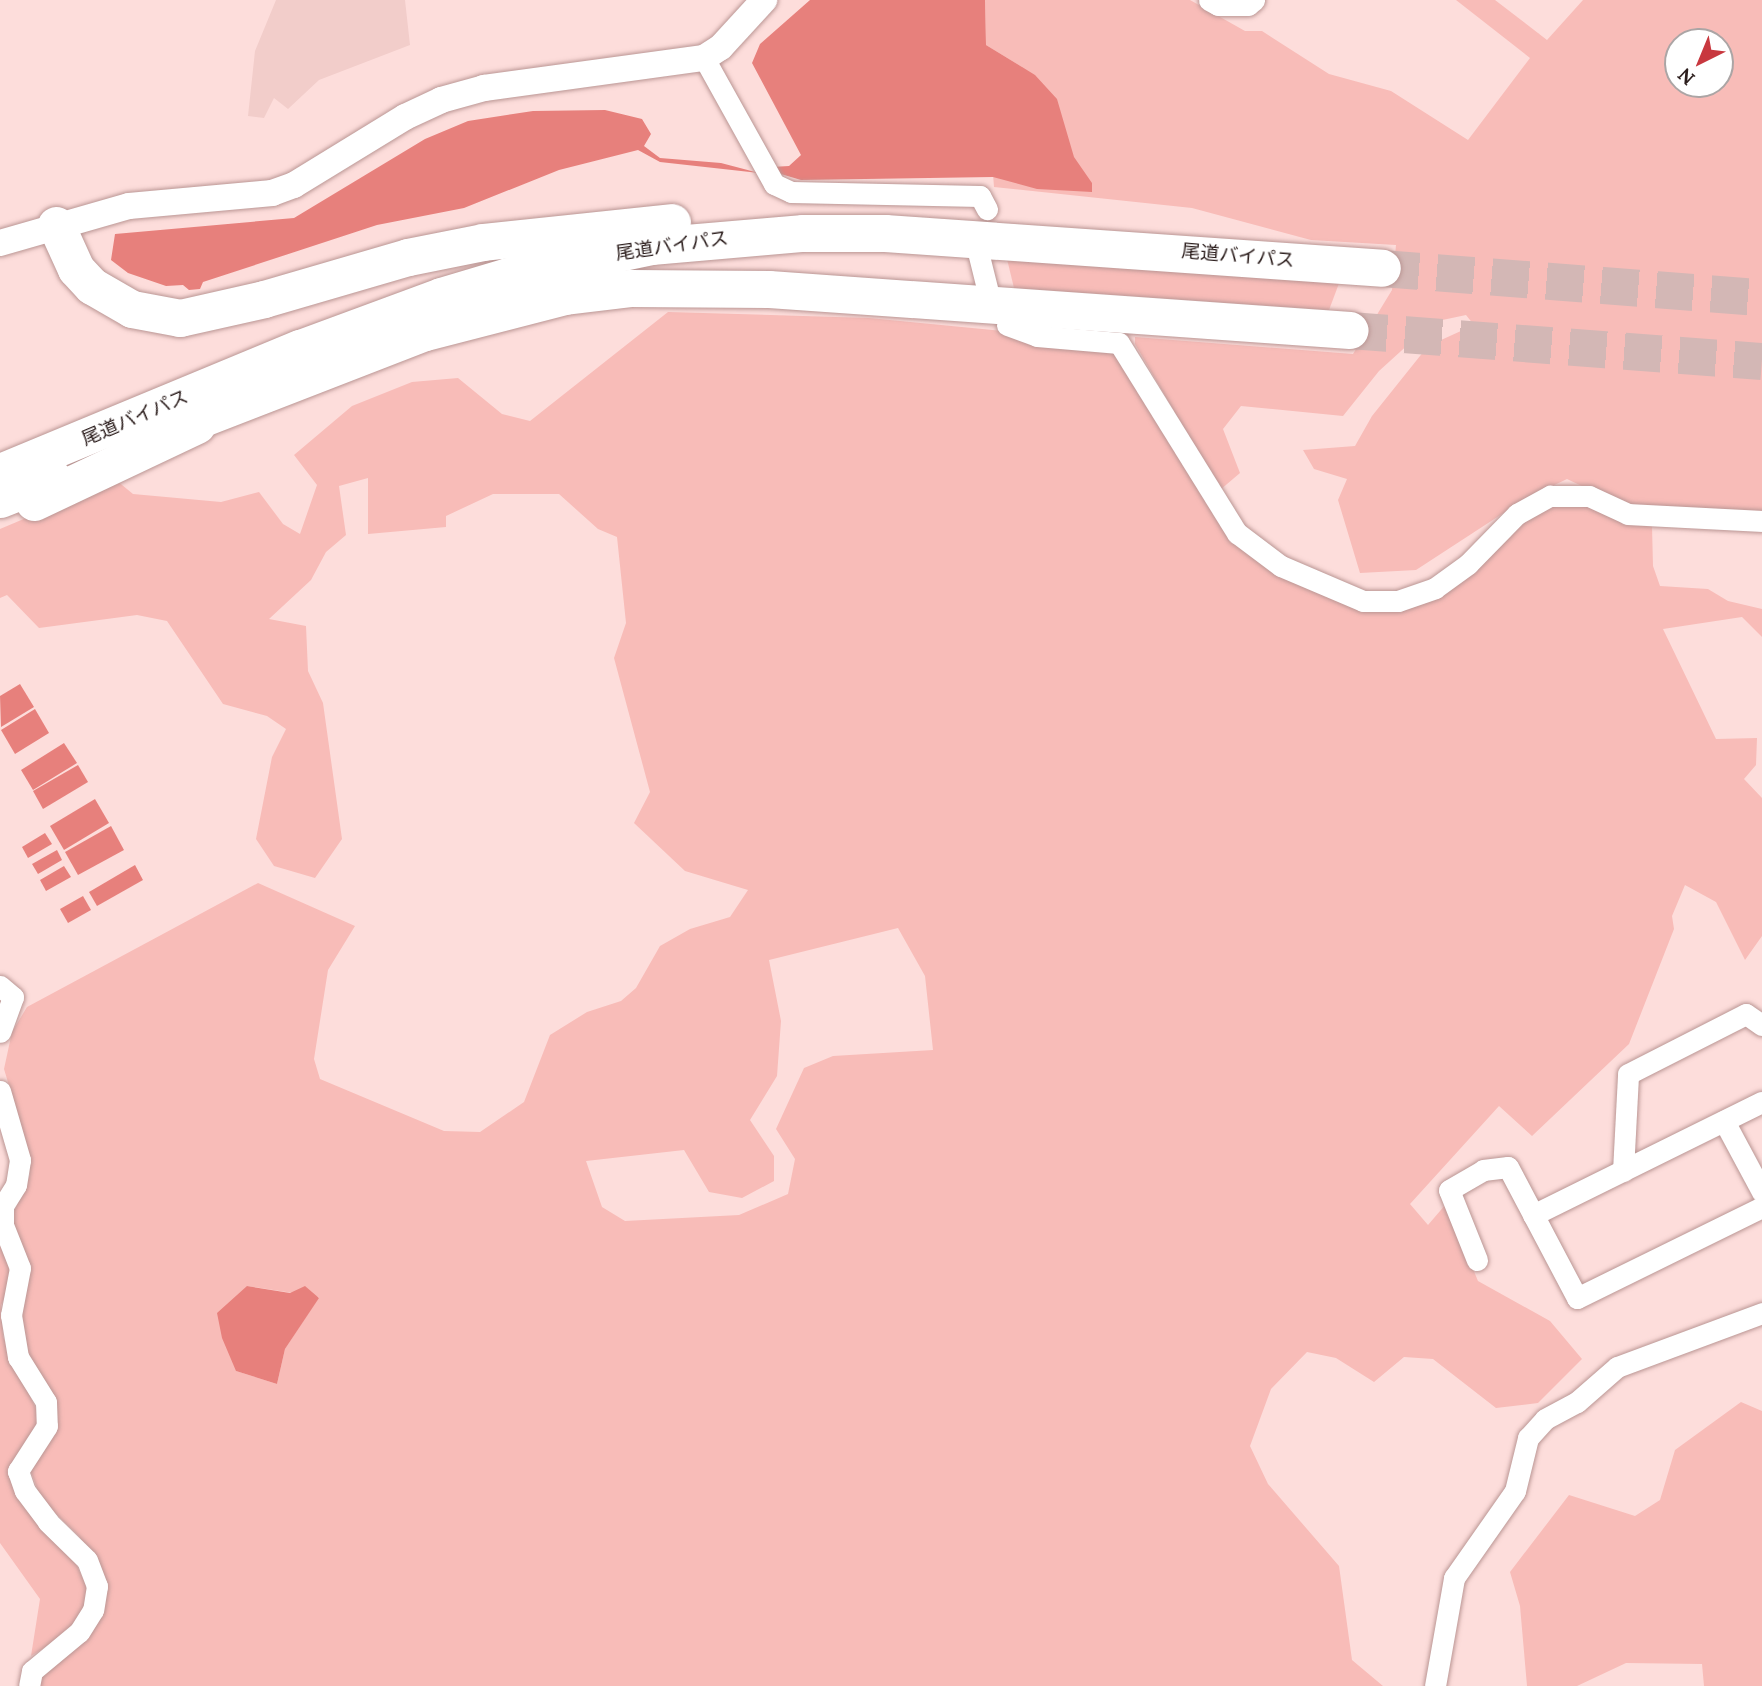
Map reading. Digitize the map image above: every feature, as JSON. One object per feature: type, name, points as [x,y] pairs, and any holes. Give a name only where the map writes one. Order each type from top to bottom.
[{"type":"highway","points":[[56,225],[76,269],[92,286],[132,309],[180,318],[204,315],[433,252],[567,230],[650,223],[883,223],[1077,238],[1159,250]]},
{"type":"highway","name":"尾道バイパス","points":[[0,472],[300,348],[442,296],[508,276],[652,246],[803,233],[885,233],[1159,250],[1382,268]]},
{"type":"highway","points":[[0,447],[152,395],[368,306],[450,279],[576,253],[652,246]]},
{"type":"highway","name":"尾道バイパス","points":[[0,499],[365,352],[500,310],[630,288],[769,289],[1350,330]]},
{"type":"highway","points":[[0,517],[283,384]]},
{"type":"street","points":[[0,243],[129,206],[272,193],[294,185],[405,117],[441,100],[484,88],[704,58],[721,47],[764,0]]},
{"type":"street","points":[[1209,0],[1218,5],[1248,5],[1254,0]]},
{"type":"street","points":[[704,58],[774,184],[791,192],[980,196],[988,209]]},
{"type":"street","points":[[978,252],[987,289]]},
{"type":"street","points":[[1007,326],[1037,336],[1119,344],[1237,533],[1281,566],[1363,601],[1398,601],[1435,588],[1468,564],[1517,514],[1550,496],[1589,496],[1628,514],[1762,521]]},
{"type":"street","points":[[0,986],[13,997],[0,1032]]},
{"type":"street","points":[[1623,1171],[1628,1074],[1746,1014],[1762,1025]]},
{"type":"street","points":[[0,1091],[20,1160],[16,1185],[3,1206],[3,1225],[20,1268],[11,1315],[18,1357],[46,1402],[47,1426],[18,1471],[25,1490],[48,1522],[87,1560],[97,1586],[93,1611],[86,1621],[32,1671],[29,1686]]},
{"type":"street","points":[[1533,1215],[1762,1102]]},
{"type":"street","points":[[1724,1121],[1762,1192]]},
{"type":"street","points":[[1477,1260],[1449,1190],[1483,1170],[1508,1167],[1577,1298],[1762,1207]]},
{"type":"street","points":[[1435,1686],[1444,1657],[1454,1578],[1498,1520],[1515,1491],[1528,1438],[1545,1419],[1577,1402],[1617,1367],[1762,1313]]},
{"type":"shaded area","points":[[276,0],[405,0],[410,45],[319,80],[288,109],[274,98],[264,118],[248,116],[255,51]]},
{"type":"shaded area","points":[[810,0],[985,0],[986,45],[1035,75],[1057,99],[1074,157],[1092,183],[1092,192],[1037,189],[993,177],[801,180],[774,172],[772,167],[789,166],[801,155],[752,63],[760,44]]},
{"type":"shaded area","points":[[985,0],[1190,0],[1245,31],[1262,31],[1329,74],[1391,91],[1468,140],[1530,58],[1456,0],[1495,0],[1547,40],[1583,0],[1762,0],[1762,512],[1620,504],[1567,479],[1525,499],[1416,570],[1360,573],[1338,500],[1347,479],[1314,469],[1303,450],[1355,446],[1372,416],[1428,346],[1474,325],[1466,315],[1433,322],[1379,371],[1343,416],[1241,406],[1223,429],[1240,473],[1220,490],[1135,344],[1135,337],[1353,354],[1392,290],[1396,245],[1311,240],[1192,208],[994,187],[993,174],[1022,67],[986,45]]},
{"type":"shaded area","points":[[605,110],[642,119],[651,134],[644,146],[660,158],[721,163],[759,173],[660,162],[638,150],[559,170],[464,208],[377,225],[203,282],[200,289],[189,290],[183,285],[166,286],[128,273],[111,260],[115,234],[294,218],[425,139],[468,121],[533,111]]},
{"type":"shaded area","points":[[1007,259],[1341,278],[1329,310],[1014,288]]},
{"type":"shaded area","points":[[668,312],[869,318],[1003,331],[1118,350],[1208,500],[1288,576],[1370,612],[1401,608],[1521,518],[1555,501],[1590,502],[1614,519],[1652,526],[1653,566],[1660,586],[1708,589],[1728,601],[1762,609],[1762,637],[1742,617],[1663,629],[1716,739],[1757,738],[1756,765],[1744,779],[1762,798],[1762,936],[1745,960],[1716,902],[1685,885],[1672,916],[1674,929],[1629,1044],[1532,1136],[1499,1106],[1410,1204],[1428,1225],[1446,1204],[1478,1281],[1550,1321],[1582,1359],[1538,1403],[1496,1408],[1433,1359],[1404,1357],[1374,1382],[1336,1358],[1307,1352],[1271,1389],[1250,1446],[1268,1484],[1339,1566],[1352,1660],[1383,1686],[34,1686],[107,1588],[79,1536],[41,1499],[29,1466],[57,1414],[29,1359],[20,1330],[10,1221],[30,1175],[25,1139],[4,1069],[12,1032],[27,1007],[258,883],[355,926],[328,970],[314,1059],[320,1079],[444,1131],[480,1132],[524,1102],[550,1035],[587,1012],[621,1001],[636,988],[660,946],[690,929],[730,917],[748,890],[685,871],[634,823],[650,792],[614,658],[626,623],[617,537],[598,529],[559,494],[493,494],[446,516],[446,527],[368,534],[368,478],[339,486],[346,535],[326,552],[311,580],[269,619],[306,626],[308,671],[323,703],[342,839],[315,878],[274,866],[256,839],[272,757],[286,729],[267,716],[223,704],[167,621],[137,615],[39,628],[7,595],[0,598],[0,529],[116,480],[133,494],[221,502],[259,492],[283,524],[300,534],[317,485],[294,455],[352,406],[412,382],[458,378],[502,414],[530,421]],"holes":[[[898,928],[925,976],[933,1050],[833,1056],[804,1068],[776,1129],[795,1159],[788,1194],[739,1215],[625,1221],[602,1207],[586,1161],[684,1150],[709,1192],[742,1198],[774,1181],[774,1156],[750,1120],[777,1076],[781,1021],[769,960]],[[247,1286],[319,1297],[285,1349],[277,1384],[236,1371]]]},
{"type":"shaded area","points":[[20,684],[34,707],[1,727],[0,696]]},
{"type":"shaded area","points":[[35,709],[49,733],[15,754],[1,730]]},
{"type":"shaded area","points":[[64,743],[77,763],[33,790],[21,770]]},
{"type":"shaded area","points":[[78,765],[88,782],[43,809],[33,791]]},
{"type":"shaded area","points":[[95,799],[109,823],[64,850],[50,826]]},
{"type":"shaded area","points":[[111,826],[124,850],[78,875],[65,852]]},
{"type":"shaded area","points":[[45,833],[52,844],[28,858],[22,847]]},
{"type":"shaded area","points":[[57,850],[62,860],[38,874],[32,864]]},
{"type":"shaded area","points":[[135,865],[143,880],[97,906],[89,892]]},
{"type":"shaded area","points":[[64,866],[71,877],[46,891],[40,880]]},
{"type":"shaded area","points":[[83,896],[91,910],[68,923],[60,909]]},
{"type":"shaded area","points":[[0,1244],[15,1278],[1,1305],[3,1337],[41,1420],[8,1472],[76,1564],[90,1594],[82,1624],[31,1656],[40,1599],[0,1543]]},
{"type":"shaded area","points":[[247,1286],[290,1293],[305,1286],[319,1298],[285,1349],[277,1384],[236,1371],[222,1338],[217,1313]]},
{"type":"shaded area","points":[[1741,1402],[1762,1411],[1762,1686],[1704,1686],[1702,1664],[1626,1663],[1577,1686],[1527,1686],[1520,1606],[1510,1572],[1569,1495],[1635,1516],[1660,1500],[1675,1450]]},
{"type":"tunnel","points":[[1382,268],[1762,297]]},
{"type":"tunnel","points":[[1350,330],[1762,361]]}]
